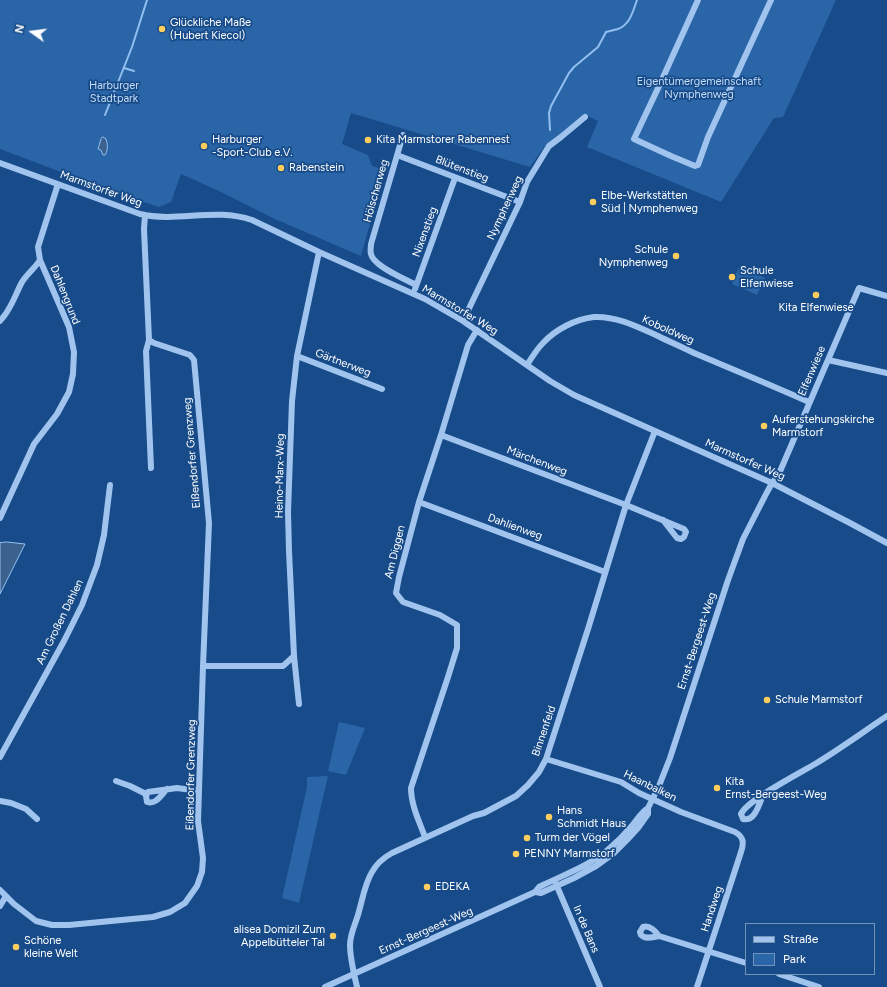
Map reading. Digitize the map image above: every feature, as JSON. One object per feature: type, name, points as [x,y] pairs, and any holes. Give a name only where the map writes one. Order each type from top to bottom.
[{"type":"street","points":[[698,0],[634,139],[695,166],[698,165],[708,137],[771,0]]},
{"type":"street","name":"Nymphenweg","points":[[463,321],[520,202],[527,182],[549,146],[585,117]]},
{"type":"street","name":"Hölscherweg","points":[[371,254],[371,244],[403,135]]},
{"type":"street","name":"Blütenstieg","points":[[397,155],[520,202]]},
{"type":"street","name":"Marmstorfer Weg","points":[[0,162],[145,216],[174,217],[215,214],[246,218],[260,224],[425,299],[477,330],[550,381],[574,395],[772,483],[887,543]]},
{"type":"street","name":"Nixenstieg","points":[[414,294],[455,178]]},
{"type":"street","name":"Dahlengrund","points":[[0,518],[34,444],[57,414],[69,392],[73,374],[74,352],[69,327],[40,260],[38,247],[58,184]]},
{"type":"street","points":[[145,216],[144,228],[149,340],[146,351],[151,468]]},
{"type":"street","name":"Heino-Marx-Weg","points":[[299,704],[294,656],[288,512],[292,401],[297,356],[319,252]]},
{"type":"street","name":"Marmstorfer Weg","points":[[371,254],[374,261],[381,266],[416,285]]},
{"type":"street","points":[[0,321],[6,315],[23,281],[40,260]]},
{"type":"street","name":"Elfenwiese","points":[[772,483],[778,476],[859,288],[887,296]]},
{"type":"street","name":"Koboldweg","points":[[527,364],[543,343],[565,326],[579,320],[593,317],[604,317],[622,321],[640,328],[708,359],[810,402]]},
{"type":"street","name":"Am Diggen","points":[[425,837],[411,796],[411,788],[457,648],[457,625],[440,615],[403,602],[396,593],[418,502],[441,435],[468,345],[477,330]]},
{"type":"street","name":"Eißendorfer Grenzweg","points":[[0,890],[14,904],[36,920],[52,925],[153,918],[170,912],[185,903],[198,886],[202,872],[203,858],[198,821],[209,523],[194,360],[190,355],[149,340]]},
{"type":"street","name":"Gärtnerweg","points":[[297,356],[382,389]]},
{"type":"street","points":[[828,360],[887,373]]},
{"type":"street","name":"Binnenfeld","points":[[357,987],[350,946],[350,937],[371,873],[377,865],[383,858],[392,853],[473,816],[484,813],[516,796],[539,772],[546,759],[626,505],[655,431]]},
{"type":"street","name":"Märchenweg","points":[[441,435],[663,520]]},
{"type":"street","name":"Ernst-Bergeest-Weg","points":[[535,892],[541,893],[596,866],[614,853],[627,840],[648,814],[648,808],[670,758],[728,580],[743,539],[772,483]]},
{"type":"street","name":"Am Großen Dahlen","points":[[0,757],[64,641],[82,605],[97,565],[104,535],[110,485]]},
{"type":"street","name":"Dahlienweg","points":[[418,502],[605,572]]},
{"type":"street","points":[[203,666],[284,666],[294,656]]},
{"type":"street","points":[[763,796],[772,789],[815,764],[887,716]]},
{"type":"street","name":"Haanbalken","points":[[546,759],[621,782],[690,816],[736,832],[742,837]]},
{"type":"street","points":[[116,781],[146,794]]},
{"type":"street","points":[[146,794],[148,792],[177,788],[199,791]]},
{"type":"street","points":[[146,794],[147,802],[153,803],[167,789]]},
{"type":"street","points":[[0,801],[11,803],[26,809],[37,819]]},
{"type":"street","name":"Ernst-Bergeest-Weg","points":[[325,987],[535,892],[539,887],[588,863],[608,850],[630,828],[643,811],[648,808]]},
{"type":"street","name":"Handweg","points":[[697,987],[742,848],[742,837]]},
{"type":"street","name":"In de Bans","points":[[554,880],[600,987]]},
{"type":"street","points":[[0,906],[6,896]]},
{"type":"street","points":[[660,936],[745,963]]},
{"type":"street","points":[[782,975],[819,987]]},
{"type":"green space","name":"Harburger Stadtpark","points":[[0,0],[836,0],[783,117],[774,118],[721,202],[587,147],[598,121],[588,116],[545,146],[530,167],[351,113],[342,144],[368,155],[372,166],[385,170],[361,256],[275,219],[181,174],[171,202],[159,207],[125,196],[0,149]]},
{"type":"green space","points":[[739,267],[765,278],[757,295],[732,284]]},
{"type":"green space","points":[[339,722],[365,728],[346,775],[328,771]]},
{"type":"green space","points":[[328,776],[299,903],[282,898],[307,787],[307,777]]},
{"type":"shaded area","points":[[103,137],[106,139],[107,145],[105,155],[103,155],[101,150],[98,149]]},
{"type":"shaded area","points":[[7,542],[25,544],[0,594],[0,543]]},
{"type":"waterway","points":[[105,115],[132,47],[147,0]]},
{"type":"waterway","points":[[550,130],[549,113],[551,106],[569,73],[598,47],[606,32],[618,29],[628,21],[637,0]]},
{"type":"waterway","points":[[124,68],[134,71]]},
{"type":"place","name":"Glückliche Maße (Hubert Kiecol)","points":[[162,29]]},
{"type":"place","name":"Kita Marmstorer Rabennest","points":[[368,140]]},
{"type":"place","name":"Harburger -Sport-Club e.V.","points":[[204,146]]},
{"type":"place","name":"Rabenstein","points":[[281,168]]},
{"type":"place","name":"Elbe-Werkstätten Süd | Nymphenweg","points":[[593,202]]},
{"type":"place","name":"Schule Nymphenweg","points":[[676,256]]},
{"type":"place","name":"Schule Elfenwiese","points":[[732,277]]},
{"type":"place","name":"Kita Elfenwiese","points":[[816,295]]},
{"type":"place","name":"Auferstehungskirche Marmstorf","points":[[764,426]]},
{"type":"place","name":"Schule Marmstorf","points":[[767,700]]},
{"type":"place","name":"Kita Ernst-Bergeest-Weg","points":[[717,788]]},
{"type":"place","name":"Hans Schmidt Haus","points":[[549,817]]},
{"type":"place","name":"Turm der Vögel","points":[[527,838]]},
{"type":"place","name":"PENNY Marmstorf","points":[[516,854]]},
{"type":"place","name":"EDEKA","points":[[427,887]]},
{"type":"place","name":"alisea Domizil Zum Appelbütteler Tal","points":[[333,936]]},
{"type":"place","name":"Schöne kleine Welt","points":[[16,947]]},
{"type":"park label","name":"Eigentümergemeinschaft Nymphenweg","points":[[699,88]]}]
